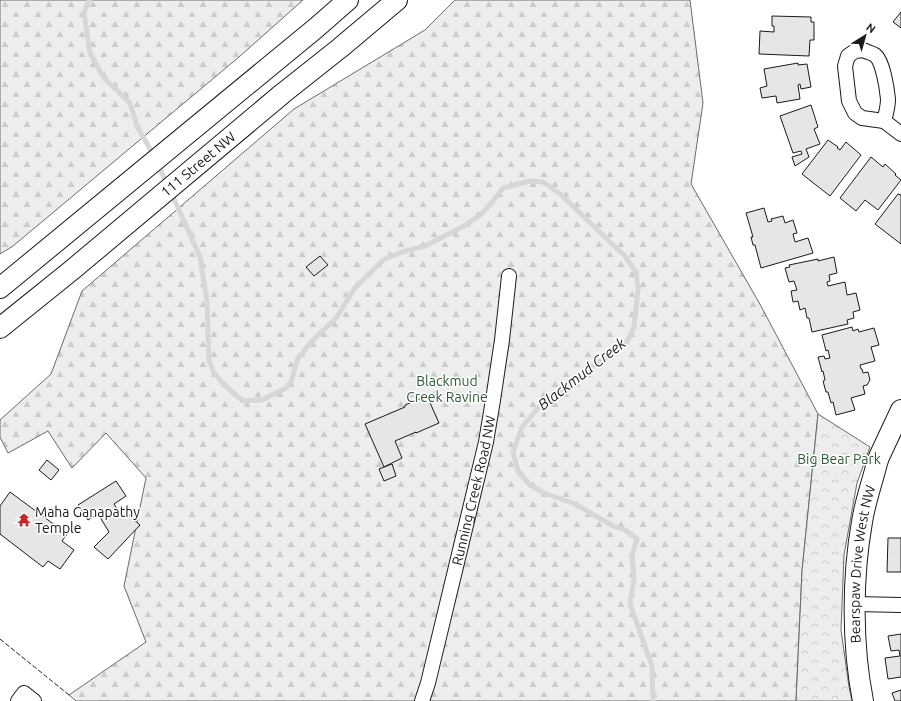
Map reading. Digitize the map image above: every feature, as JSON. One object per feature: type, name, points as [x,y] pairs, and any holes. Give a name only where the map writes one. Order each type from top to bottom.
[{"type":"main road","name":"111 Street NW","points":[[0,288],[348,0]]},
{"type":"main road","name":"111 Street NW","points":[[0,328],[397,0]]},
{"type":"main road","name":"Bearspaw Drive West NW","points":[[863,701],[859,684],[856,654],[855,604],[858,546],[865,508],[879,457],[901,410]]},
{"type":"street","points":[[884,121],[887,112],[888,100],[880,60],[875,54],[864,50],[855,51],[848,56],[844,66],[849,100],[855,113],[862,118],[884,121],[901,134]]},
{"type":"street","name":"Running Creek Road NW","points":[[422,701],[428,683],[486,442],[502,340],[509,276]]},
{"type":"street","points":[[855,604],[901,605]]},
{"type":"street","points":[[18,701],[24,693],[34,701]]},
{"type":"green space","points":[[0,0],[303,0],[239,57],[13,246],[0,254]]},
{"type":"green space","name":"Blackmud Creek Ravine","points":[[455,0],[690,0],[703,103],[691,184],[761,306],[818,414],[802,571],[796,701],[76,701],[69,695],[146,642],[124,586],[146,478],[106,433],[72,468],[48,431],[8,453],[0,437],[0,420],[51,374],[82,291],[294,109],[425,30]]},
{"type":"green space","name":"Big Bear Park","points":[[818,414],[870,447],[857,483],[844,555],[841,630],[852,701],[796,701],[802,571]]},
{"type":"building","points":[[901,12],[901,28],[893,22]]},
{"type":"building","points":[[772,16],[811,17],[811,22],[814,22],[814,40],[810,40],[809,56],[759,54],[760,31],[774,32],[774,26],[772,26]]},
{"type":"building","points":[[798,63],[798,65],[807,64],[811,87],[801,89],[800,84],[798,85],[800,99],[777,103],[776,96],[762,98],[760,88],[767,86],[764,69]]},
{"type":"building","points":[[811,105],[818,127],[814,129],[820,144],[806,149],[809,157],[795,166],[792,157],[802,154],[801,151],[793,153],[780,116]]},
{"type":"building","points":[[828,140],[840,150],[846,142],[861,155],[830,196],[802,174]]},
{"type":"building","points":[[871,157],[883,167],[885,164],[901,180],[878,210],[865,200],[856,211],[840,198]]},
{"type":"building","points":[[898,194],[901,195],[901,244],[875,224]]},
{"type":"building","points":[[764,208],[768,222],[772,221],[771,219],[783,216],[785,223],[793,220],[797,233],[793,234],[795,242],[808,238],[813,253],[761,268],[755,245],[753,245],[751,237],[753,237],[746,213]]},
{"type":"building","points":[[320,256],[328,265],[314,276],[306,267]]},
{"type":"building","points":[[834,257],[837,273],[829,275],[830,281],[827,282],[828,286],[845,282],[847,295],[856,293],[860,310],[853,312],[854,318],[847,320],[848,324],[812,332],[805,308],[800,310],[798,301],[793,302],[791,291],[797,290],[794,281],[789,282],[785,268],[790,267],[789,265]]},
{"type":"building","points":[[852,327],[853,331],[858,329],[859,332],[874,328],[879,345],[871,347],[875,361],[860,365],[863,373],[868,372],[870,380],[867,385],[863,386],[865,394],[851,398],[855,410],[836,415],[833,402],[831,403],[828,392],[826,392],[823,381],[825,380],[823,371],[822,372],[818,357],[824,356],[825,359],[830,358],[828,350],[826,351],[822,335]]},
{"type":"building","points":[[427,396],[439,423],[395,441],[402,458],[384,467],[365,424]]},
{"type":"building","points":[[47,460],[59,470],[51,480],[39,470]]},
{"type":"building","points":[[392,464],[396,476],[384,481],[379,469]]},
{"type":"building","points":[[116,481],[126,496],[114,504],[122,517],[126,513],[140,525],[108,559],[94,547],[109,532],[98,514],[88,520],[78,505]]},
{"type":"building","name":"Maha Ganapathy Temple","points":[[10,492],[67,534],[62,541],[74,550],[60,569],[48,561],[43,567],[0,534],[0,506]]},
{"type":"building","points":[[888,538],[901,538],[901,572],[887,572]]},
{"type":"building","points":[[901,634],[901,677],[888,679],[885,658],[900,656],[899,650],[891,651],[888,636]]},
{"type":"building","points":[[901,690],[901,701],[895,701],[892,693]]},
{"type":"waterway","name":"Blackmud Creek","points":[[89,0],[84,13],[90,53],[104,78],[130,103],[137,126],[154,156]]},
{"type":"waterway","name":"Blackmud Creek Ravine","points":[[158,163],[167,185]]},
{"type":"waterway","name":"Blackmud Creek","points":[[171,192],[200,257],[207,301],[209,360],[213,371],[223,384],[243,401],[262,400],[286,388],[291,382],[298,358],[312,341],[337,317],[354,289],[383,260],[402,252],[425,246],[464,226],[479,216],[503,188],[530,181],[543,182],[559,193],[625,256],[636,272],[638,289],[634,327],[627,342],[588,369],[570,387],[544,401],[522,427],[513,452],[518,471],[530,485],[544,493],[575,504],[613,526],[625,530],[637,539],[632,555],[634,578],[630,604],[652,666],[653,701]]},
{"type":"fence","points":[[0,639],[69,695]]},
{"type":"place","name":"Maha Ganapathy Temple","points":[[24,520]]}]
